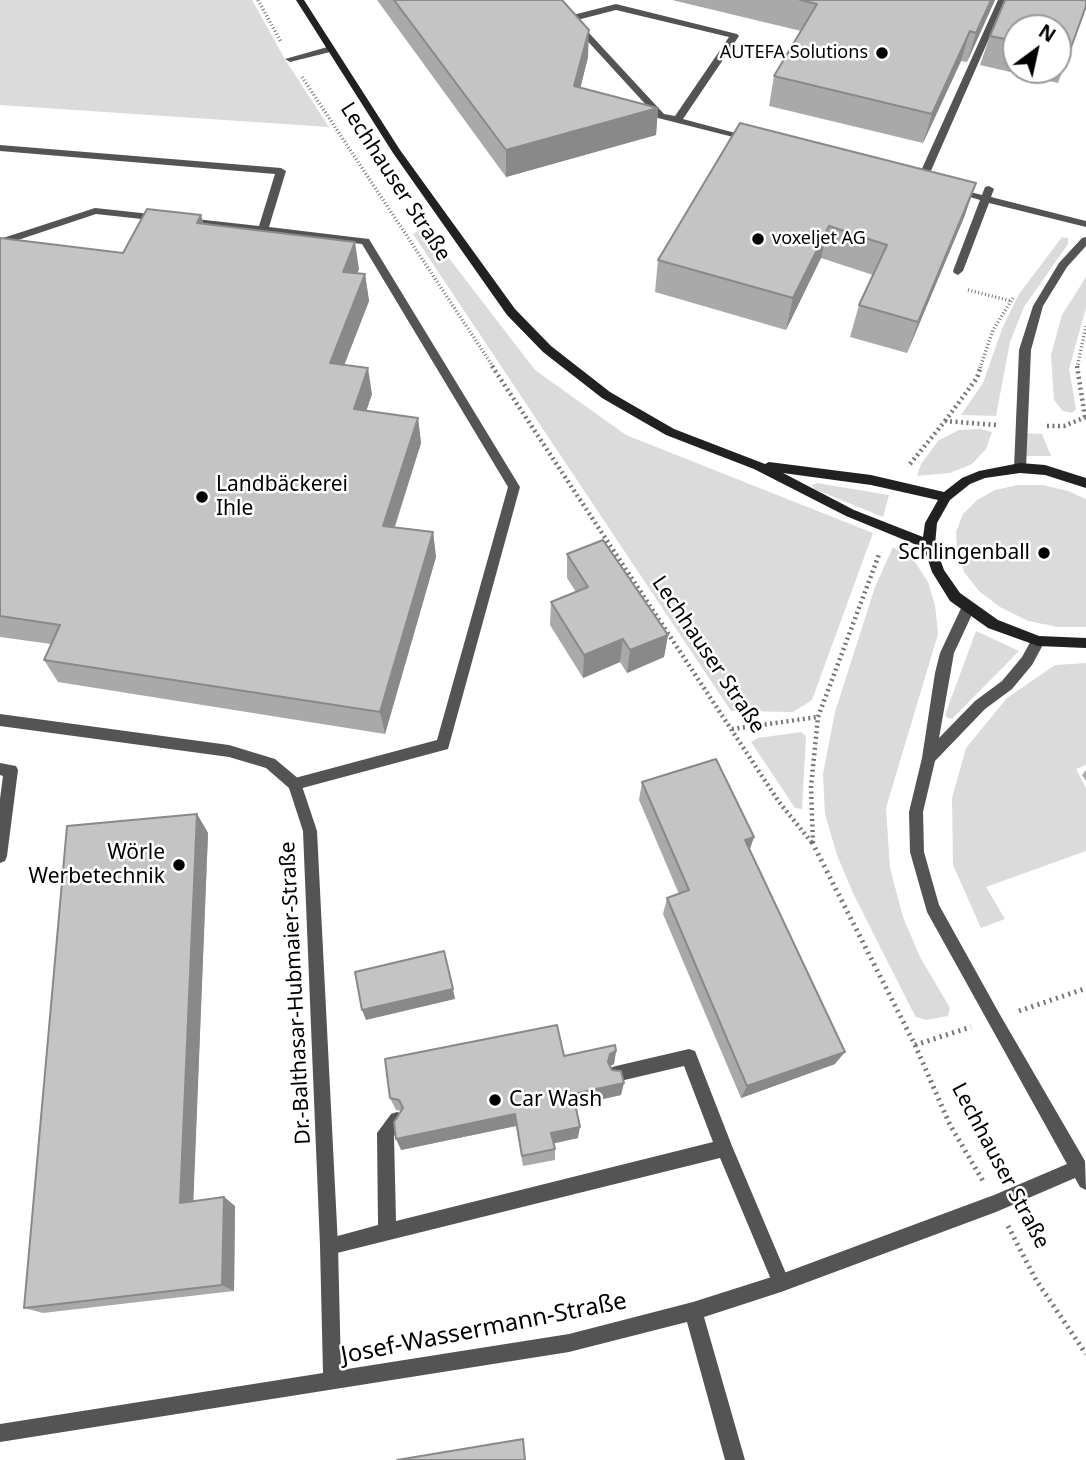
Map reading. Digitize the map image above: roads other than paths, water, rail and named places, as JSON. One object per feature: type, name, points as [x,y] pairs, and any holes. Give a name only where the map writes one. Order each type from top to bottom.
[{"type":"main road","name":"Lechhauser Straße","points":[[300,0],[396,151],[511,312],[547,349],[606,395],[670,432],[758,466],[850,513],[929,545]]},
{"type":"main road","name":"Lechhauser Straße","points":[[758,466],[871,480],[946,497]]},
{"type":"main road","points":[[1086,483],[1045,470],[1020,468],[983,474],[966,481],[946,497],[931,523],[929,545],[938,572],[955,597],[993,624],[1038,641],[1086,643]]},
{"type":"street","points":[[554,0],[661,116],[754,140]]},
{"type":"street","points":[[593,13],[603,0]]},
{"type":"street","points":[[930,185],[1002,0]]},
{"type":"street","points":[[570,19],[616,7],[734,36],[677,120]]},
{"type":"street","points":[[290,59],[331,49]]},
{"type":"street","points":[[0,148],[281,171],[263,229]]},
{"type":"street","points":[[908,179],[1056,211],[1086,224]]},
{"type":"street","points":[[958,271],[987,194]]},
{"type":"street","points":[[0,243],[95,211],[365,241],[514,488],[443,745],[295,784],[270,763],[229,751],[0,720]]},
{"type":"street","points":[[1020,468],[1024,426],[1025,350],[1038,306],[1063,265],[1086,240]]},
{"type":"street","points":[[968,608],[947,653],[942,673],[929,758],[916,812],[917,852],[932,907],[1082,1174]]},
{"type":"street","points":[[929,758],[980,705],[1007,685],[1027,661],[1038,641]]},
{"type":"street","points":[[0,769],[11,770],[0,856]]},
{"type":"street","name":"Dr.-Balthasar-Hubmaier-Straße","points":[[295,784],[310,831],[329,1246],[332,1382]]},
{"type":"street","points":[[616,1074],[689,1057],[781,1283]]},
{"type":"street","points":[[387,1232],[385,1133],[397,1119]]},
{"type":"street","points":[[329,1246],[724,1148]]},
{"type":"street","name":"Josef-Wassermann-Straße","points":[[0,1433],[569,1343],[693,1311],[781,1283],[1082,1174]]},
{"type":"street","points":[[693,1311],[735,1460]]},
{"type":"place","name":"AUTEFA Solutions","points":[[882,53]]},
{"type":"place","name":"voxeljet AG","points":[[758,239]]},
{"type":"place","name":"Landbäckerei Ihle","points":[[202,497]]},
{"type":"place","name":"Schlingenball","points":[[1044,553]]},
{"type":"place","name":"Wörle Werbetechnik","points":[[179,865]]},
{"type":"place","name":"Car Wash","points":[[495,1100]]}]
